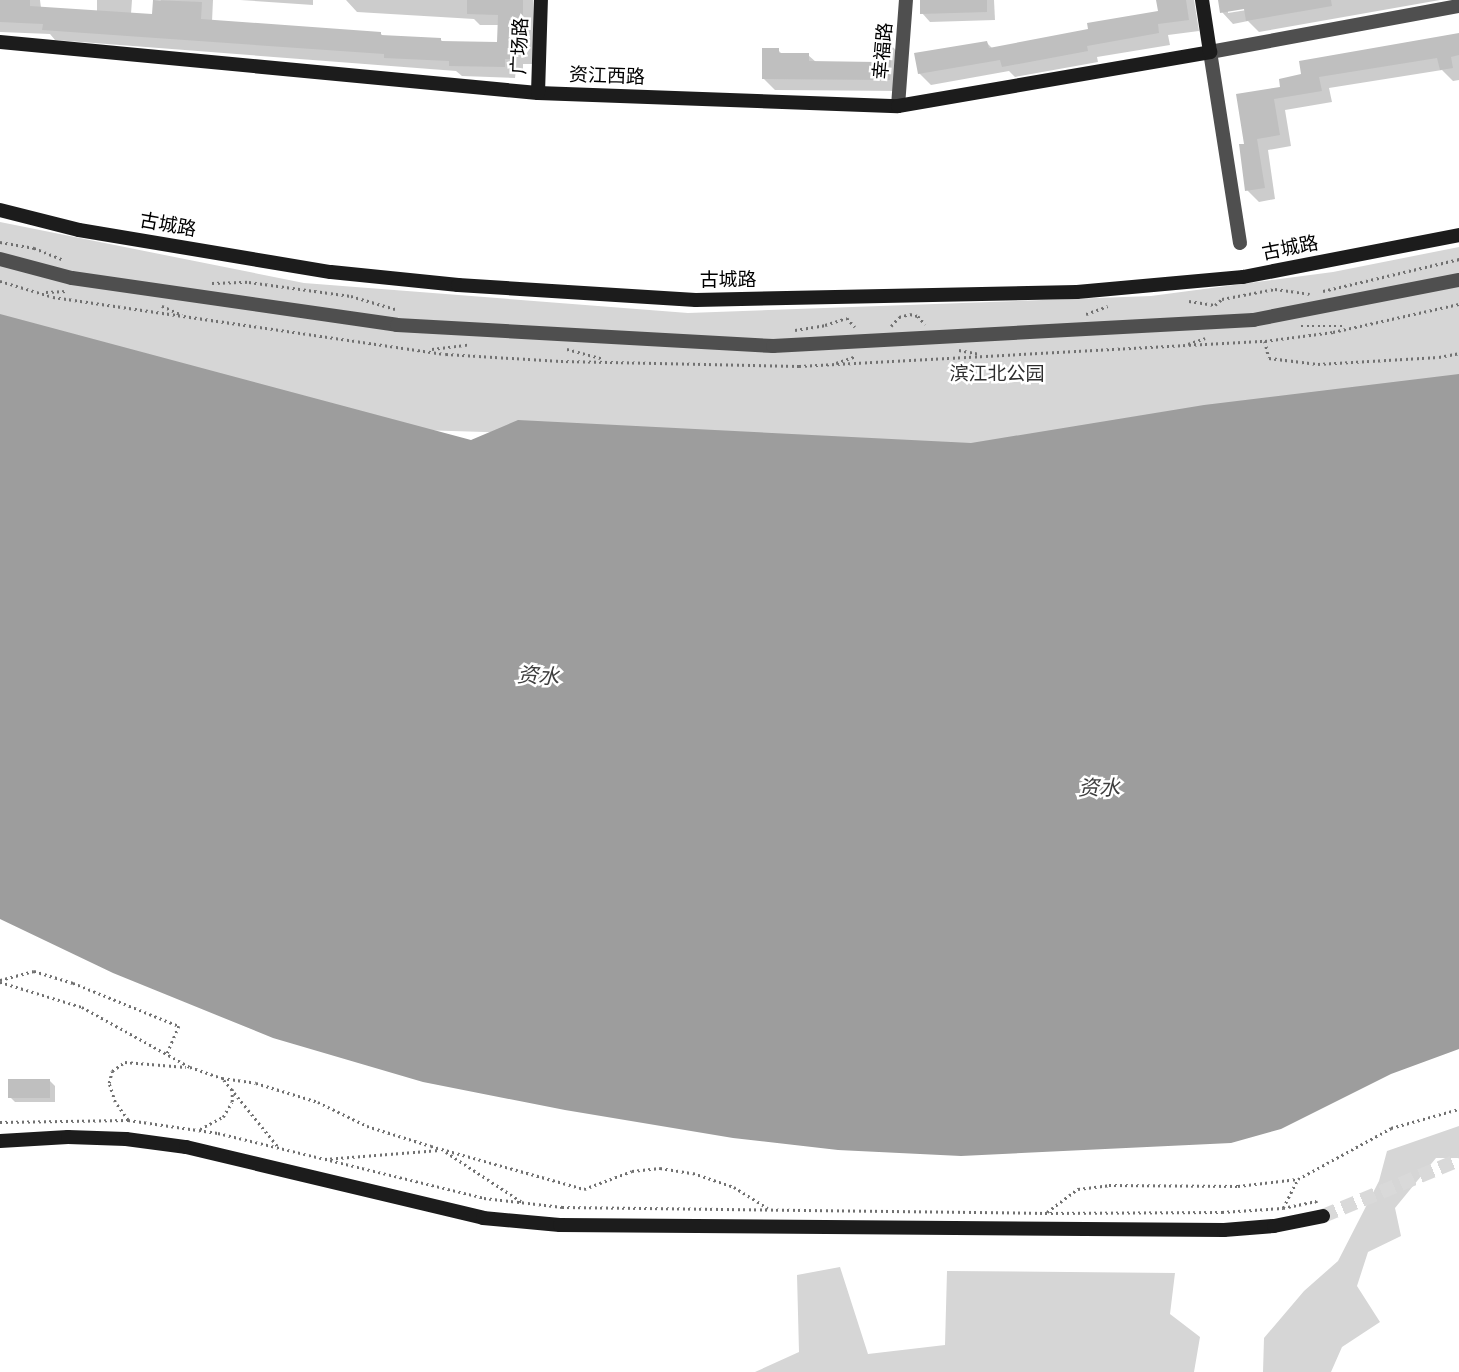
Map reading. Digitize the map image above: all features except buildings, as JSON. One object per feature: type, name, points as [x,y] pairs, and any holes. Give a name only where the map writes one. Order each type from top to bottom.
[{"type":"street","name":"广场路","points":[[538,93],[541,0]]},
{"type":"street","name":"幸福路","points":[[898,106],[906,0]]},
{"type":"street","points":[[1202,0],[1240,243]]},
{"type":"street","points":[[1210,52],[1459,6]]},
{"type":"street","name":"资江西路","points":[[0,42],[538,93],[898,106],[1210,52]]},
{"type":"street","name":"古城路","points":[[0,210],[79,230],[331,272],[458,285],[696,300],[1077,292],[1243,277],[1459,235]]},
{"type":"street","points":[[0,259],[72,278],[397,326],[773,346],[1253,320],[1459,280]]},
{"type":"street","points":[[0,1141],[68,1136],[126,1139],[186,1147],[483,1218],[560,1225],[1224,1230],[1274,1226],[1323,1216]]},
{"type":"path","points":[[0,242],[34,248],[66,261]]},
{"type":"path","points":[[1189,300],[1215,305],[1222,299],[1275,289],[1311,294],[1459,259]]},
{"type":"path","points":[[212,283],[249,282],[351,296],[402,312]]},
{"type":"path","points":[[1075,319],[1108,306]]},
{"type":"path","points":[[785,331],[825,326],[847,318],[858,333],[876,341],[885,336],[892,323],[910,314],[918,316],[929,329]]},
{"type":"path","points":[[1297,326],[1346,326]]},
{"type":"path","points":[[1265,341],[1269,358],[1318,364],[1439,357],[1459,353]]},
{"type":"path","points":[[563,348],[611,360]]},
{"type":"path","points":[[0,981],[34,971],[73,983],[179,1026],[167,1055]]},
{"type":"path","points":[[0,981],[82,1007],[190,1067],[222,1078],[256,1083],[318,1102],[367,1126],[442,1149],[584,1189],[632,1171],[660,1168],[692,1173],[734,1187],[770,1210]]},
{"type":"path","points":[[128,1120],[115,1102],[109,1083],[112,1071],[125,1062],[190,1067]]},
{"type":"path","points":[[222,1078],[278,1148]]},
{"type":"path","points":[[199,1130],[223,1117],[232,1102],[232,1089]]},
{"type":"path","points":[[1023,1230],[1078,1189],[1109,1185],[1238,1186],[1298,1179],[1391,1128],[1459,1109]]},
{"type":"path","points":[[0,1122],[128,1120],[199,1130],[484,1198],[525,1204],[1045,1213],[1222,1212],[1283,1208],[1316,1201],[1323,1216]]},
{"type":"path","points":[[321,1159],[442,1149],[525,1204]]},
{"type":"path","points":[[1274,1226],[1298,1179]]},
{"type":"green space","name":"滨江北公园","points":[[0,222],[304,283],[688,313],[1151,296],[1333,272],[1459,247],[1459,386],[1003,447],[351,428],[0,321]]},
{"type":"green space","points":[[1459,1126],[1459,1158],[1436,1158],[1395,1208],[1401,1236],[1368,1252],[1357,1286],[1380,1322],[1342,1347],[1331,1372],[1263,1372],[1264,1338],[1304,1291],[1338,1261],[1379,1181],[1387,1151]]},
{"type":"green space","points":[[840,1267],[868,1354],[945,1345],[947,1271],[1175,1273],[1170,1314],[1200,1337],[1194,1372],[755,1372],[799,1352],[797,1275]]},
{"type":"water","name":"资水","points":[[0,314],[471,440],[518,420],[971,443],[1204,405],[1459,374],[1459,1049],[1391,1074],[1281,1129],[1231,1143],[961,1156],[838,1150],[733,1138],[565,1110],[423,1082],[273,1038],[113,973],[0,919]]},
{"type":"tunnel","points":[[1323,1216],[1459,1160]]}]
